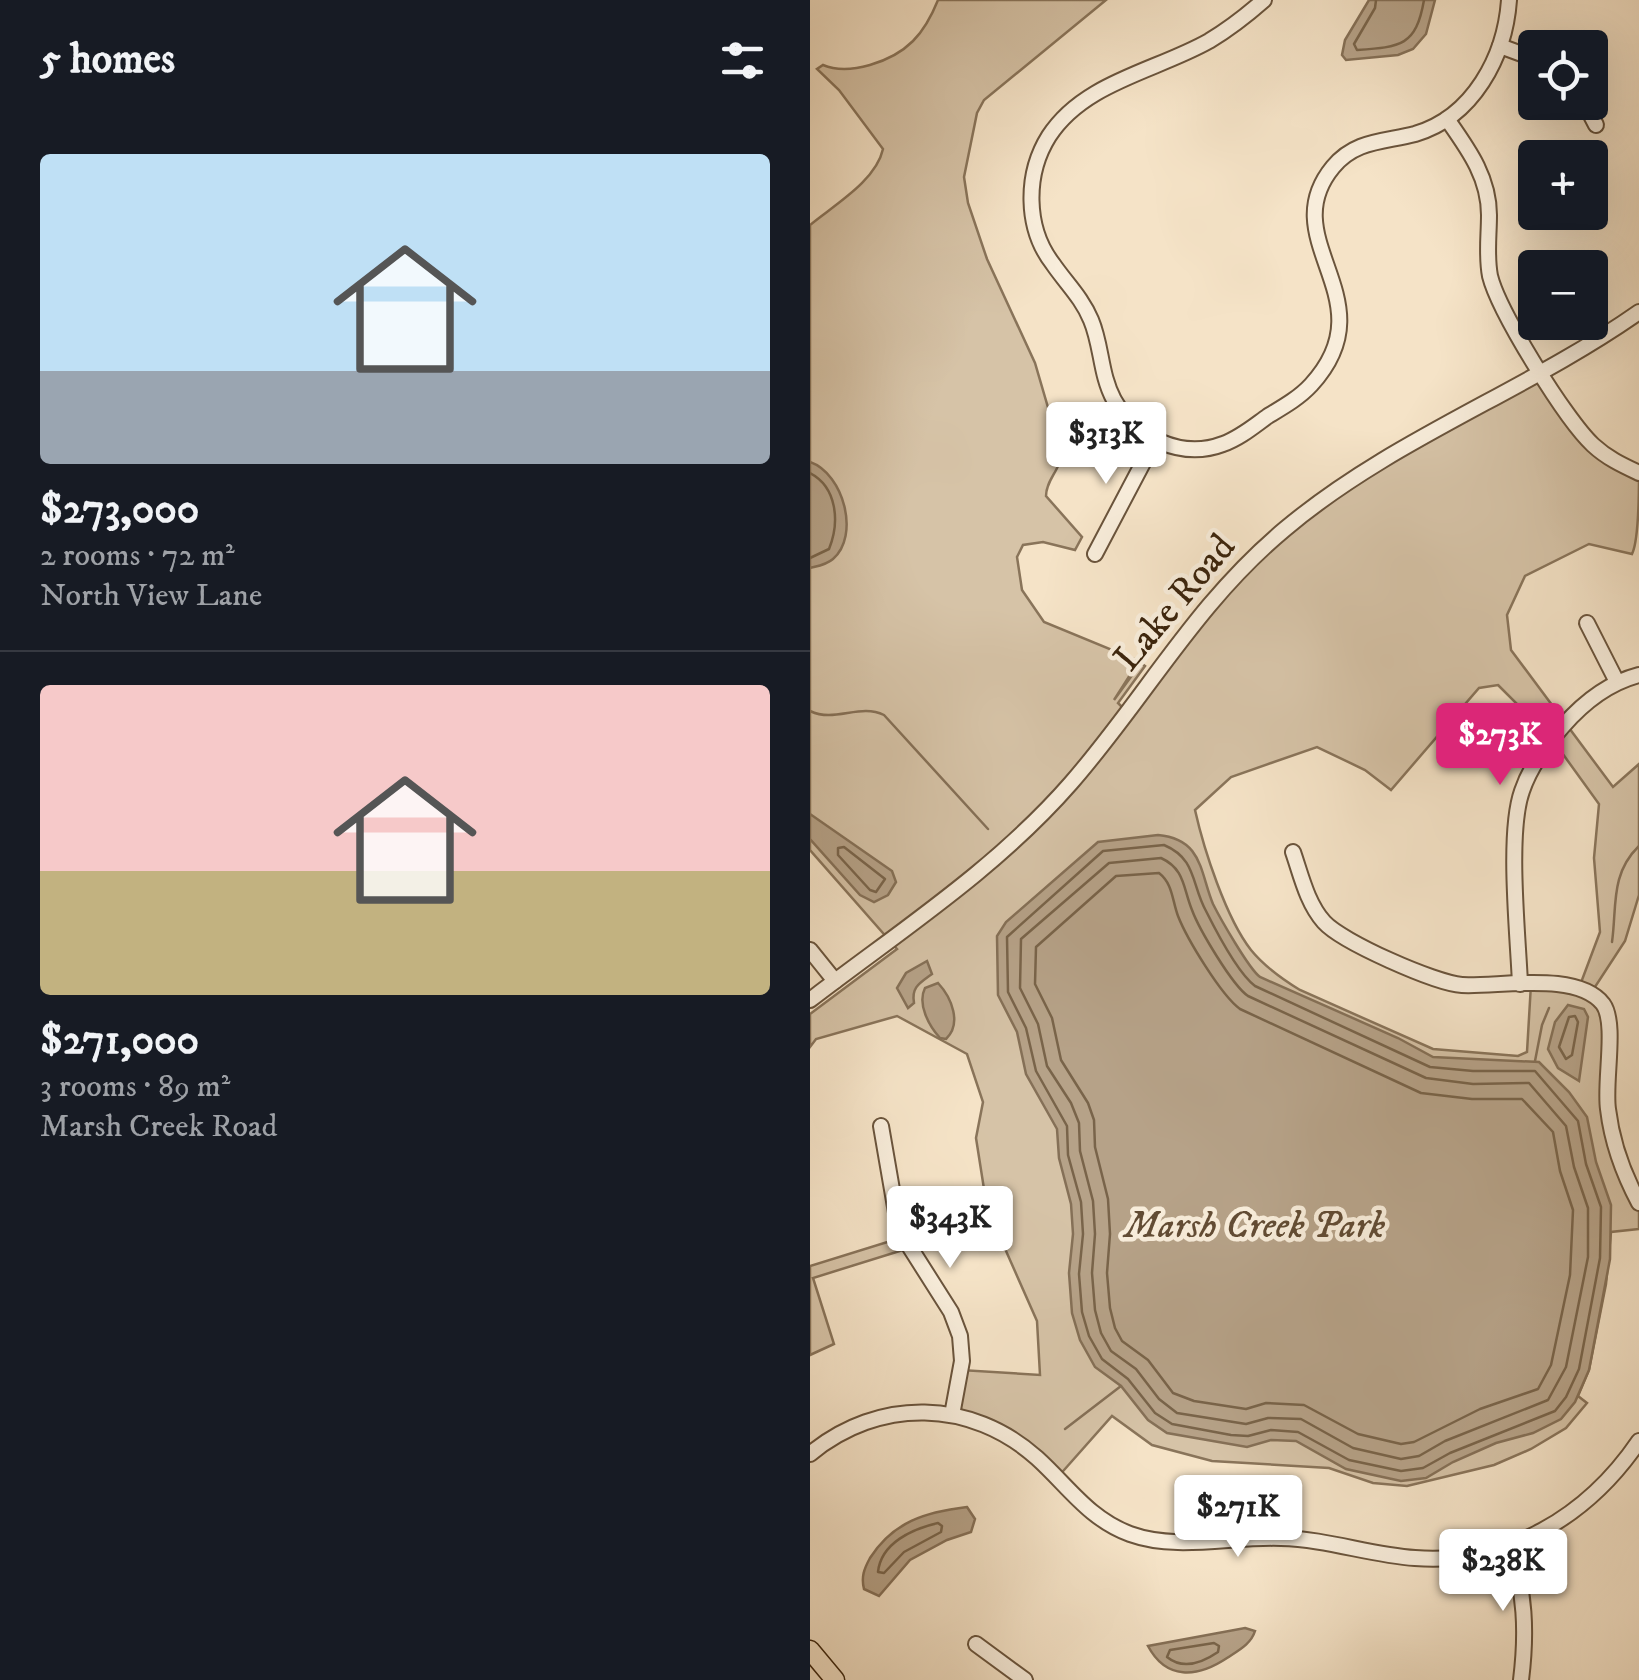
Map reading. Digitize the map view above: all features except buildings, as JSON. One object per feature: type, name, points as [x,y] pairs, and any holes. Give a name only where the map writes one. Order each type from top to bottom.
[{"type":"main road","points":[[810,1650],[835,1680]]},
{"type":"street","points":[[1264,0],[1208,41],[1086,99],[1064,116],[1036,162],[1032,208],[1038,238],[1050,262],[1084,304],[1093,324],[1100,365],[1117,404],[1155,440],[1189,450],[1220,446],[1307,389],[1326,366],[1340,320],[1336,285],[1314,224],[1323,182],[1338,161],[1362,145],[1416,133],[1447,119],[1477,90],[1500,46],[1509,0]]},
{"type":"street","points":[[1500,46],[1518,53]]},
{"type":"street","points":[[1447,119],[1476,162],[1486,189],[1488,260],[1497,298],[1577,427],[1615,462],[1639,473]]},
{"type":"street","points":[[1593,120],[1596,125]]},
{"type":"street","name":"Lake Road","points":[[810,1000],[977,874],[1026,830],[1092,758],[1198,616],[1284,530],[1374,463],[1541,372],[1639,312]]},
{"type":"street","points":[[1096,554],[1155,440]]},
{"type":"street","points":[[1587,623],[1617,682]]},
{"type":"street","points":[[1520,984],[1515,822],[1522,791],[1537,760],[1584,704],[1617,682],[1639,675]]},
{"type":"street","points":[[1293,852],[1316,911],[1344,938],[1448,983],[1579,988],[1591,993],[1606,1010],[1611,1029],[1606,1075],[1608,1111],[1619,1159],[1639,1203]]},
{"type":"street","points":[[810,950],[834,981]]},
{"type":"street","points":[[881,1126],[899,1230],[951,1312],[960,1336],[962,1361],[952,1414]]},
{"type":"street","points":[[810,1454],[840,1432],[878,1417],[918,1411],[952,1414],[974,1419],[1011,1436],[1093,1514],[1134,1536],[1176,1542],[1260,1537],[1311,1540],[1414,1558],[1466,1556],[1536,1535],[1576,1511],[1614,1476],[1639,1441]]},
{"type":"street","points":[[1510,1545],[1525,1605],[1522,1680]]},
{"type":"street","points":[[976,1644],[1025,1680]]},
{"type":"green space","name":"Marsh Creek Park","points":[[938,0],[1106,0],[984,100],[977,113],[964,177],[968,203],[987,259],[1035,363],[1061,452],[1046,496],[1082,537],[1075,550],[1043,542],[1023,545],[1017,557],[1022,590],[1044,622],[1139,661],[1114,700],[1141,663],[1145,666],[1118,703],[1126,711],[1198,615],[1317,504],[1541,372],[1577,427],[1639,473],[1632,554],[1589,544],[1525,576],[1507,615],[1511,650],[1613,787],[1639,764],[1639,895],[1625,941],[1591,993],[1601,1002],[1608,1111],[1639,1203],[1639,1229],[1611,1232],[1606,1284],[1589,1370],[1578,1396],[1587,1403],[1566,1428],[1494,1465],[1407,1486],[1373,1483],[1329,1468],[1212,1461],[1152,1445],[1112,1416],[1057,1478],[1041,1461],[952,1415],[961,1370],[1040,1375],[1037,1321],[987,1208],[976,1138],[983,1102],[967,1054],[897,1016],[816,1039],[810,1047],[810,1014],[897,949],[810,850],[810,225],[863,182],[883,149],[839,90],[817,69],[823,65],[857,68],[894,55],[917,37]],"holes":[[[1498,685],[1552,739],[1599,804],[1594,858],[1600,932],[1579,988],[1531,984],[1527,1052],[1518,1056],[1433,1049],[1300,990],[1251,950],[1217,883],[1195,810],[1231,777],[1317,747],[1365,770],[1391,790],[1479,688]]]},
{"type":"green space","points":[[897,1239],[903,1250],[813,1278],[834,1344],[810,1355],[810,1266]]},
{"type":"water","points":[[1369,0],[1435,0],[1426,34],[1413,49],[1398,55],[1346,60],[1342,55],[1345,40]]},
{"type":"water","points":[[810,462],[832,479],[847,521],[841,549],[830,561],[810,568]]},
{"type":"water","points":[[810,814],[892,871],[896,882],[888,895],[874,902],[860,895],[810,839]]},
{"type":"water","points":[[1158,835],[1173,838],[1192,850],[1217,911],[1260,977],[1433,1057],[1539,1062],[1587,1117],[1596,1162],[1611,1205],[1610,1259],[1589,1370],[1575,1402],[1561,1419],[1533,1433],[1496,1443],[1426,1478],[1401,1481],[1346,1469],[1296,1441],[1271,1440],[1247,1447],[1167,1433],[1148,1420],[1121,1386],[1095,1367],[1080,1340],[1072,1313],[1071,1204],[1059,1158],[1057,1129],[1026,1074],[1017,1032],[998,995],[997,936],[1006,922],[1098,842]]},
{"type":"water","points":[[927,961],[932,974],[917,986],[914,1003],[908,1008],[897,988],[906,973]]},
{"type":"water","points":[[938,983],[953,1011],[953,1026],[946,1039],[936,1033],[923,1008],[925,988]]},
{"type":"water","points":[[1568,1005],[1584,1009],[1588,1017],[1579,1081],[1558,1068],[1548,1049],[1555,1022]]},
{"type":"water","points":[[967,1507],[975,1519],[971,1532],[910,1560],[879,1596],[864,1589],[863,1577],[870,1558],[900,1527],[937,1512]]},
{"type":"water","points":[[1245,1628],[1255,1631],[1251,1640],[1216,1665],[1194,1672],[1164,1665],[1148,1646]]},
{"type":"waterway","points":[[810,711],[829,715],[866,711],[884,715],[988,829]]},
{"type":"waterway","points":[[1612,942],[1619,879],[1639,846]]},
{"type":"waterway","points":[[1535,1061],[1549,1008]]},
{"type":"waterway","points":[[1065,1429],[1121,1386]]}]
